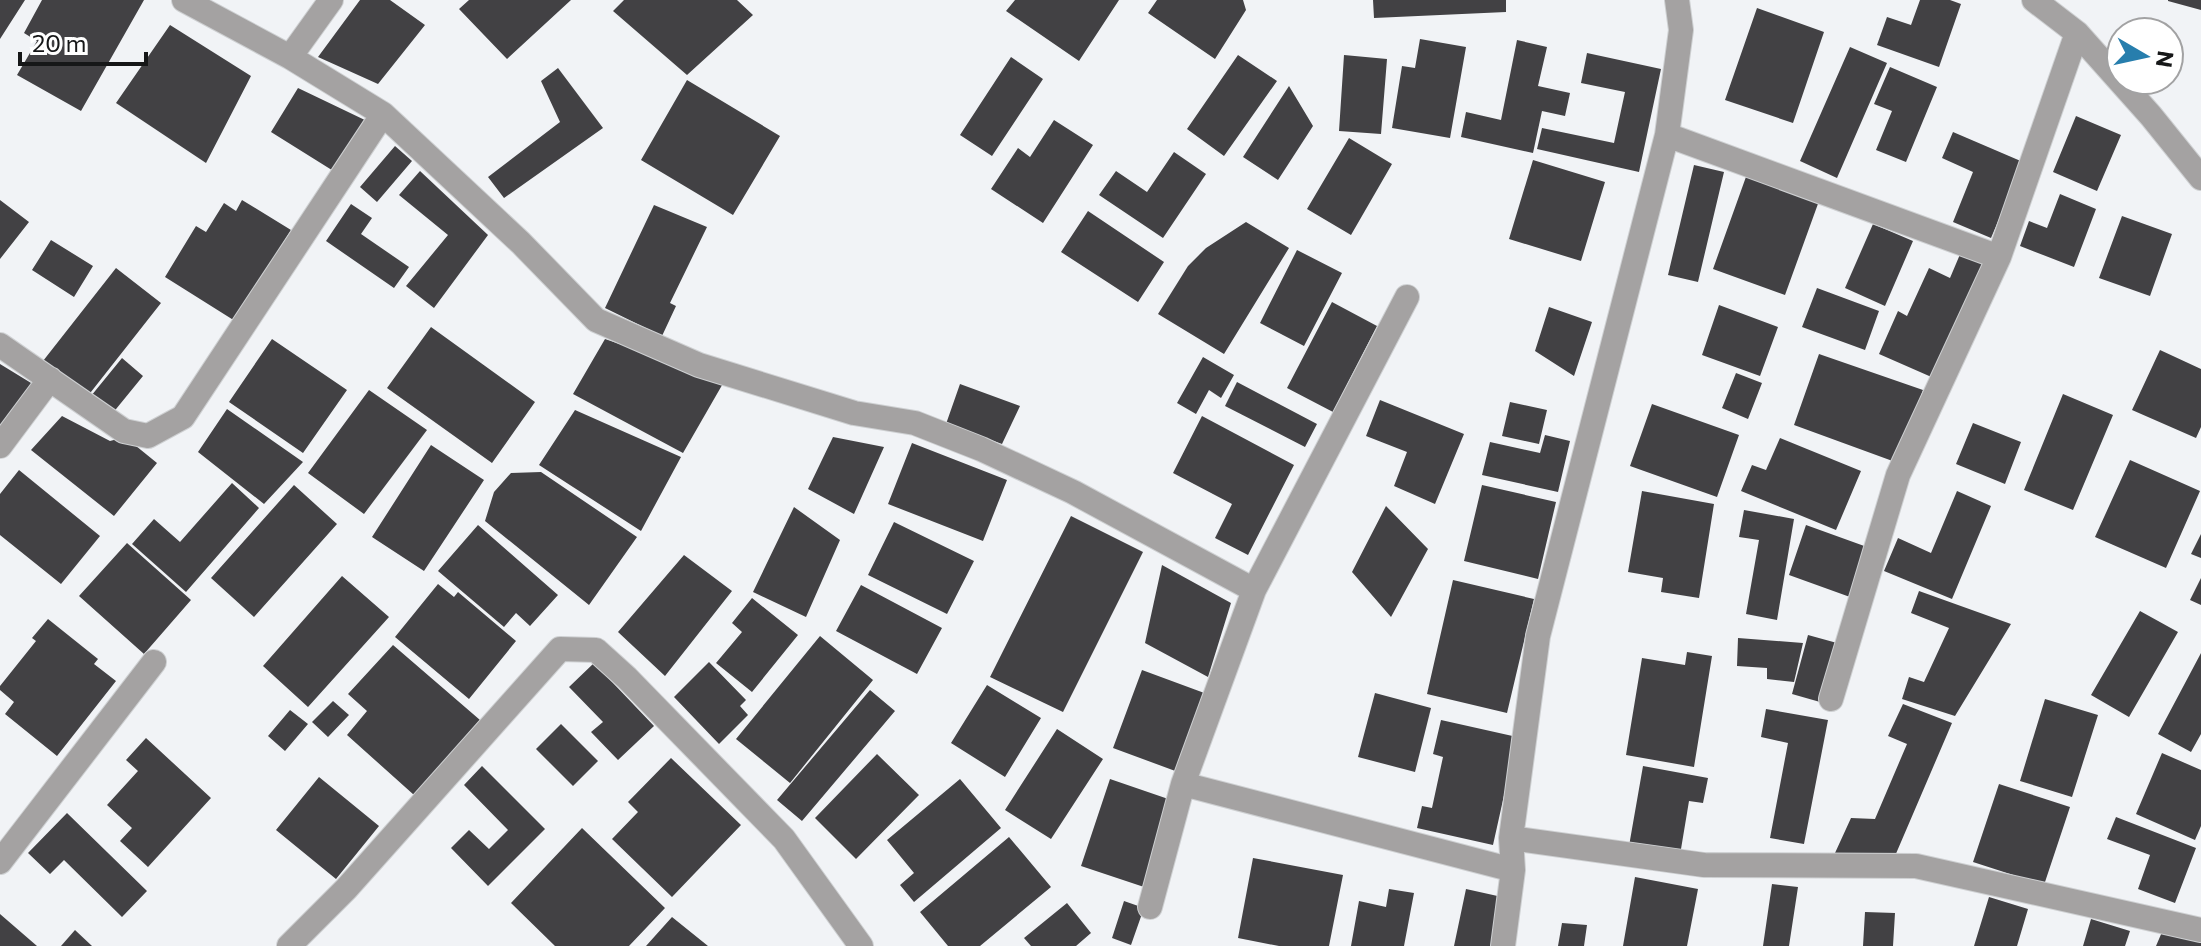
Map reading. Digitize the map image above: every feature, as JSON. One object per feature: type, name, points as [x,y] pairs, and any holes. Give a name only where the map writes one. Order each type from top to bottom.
[{"type":"street","points":[[184,0],[290,57],[383,114],[521,243],[596,320],[699,365],[854,413],[915,423],[981,449],[1073,492],[1254,590]]},
{"type":"street","points":[[290,57],[331,0]]},
{"type":"street","points":[[1503,946],[1513,870],[1511,838],[1538,636],[1667,135],[1681,30],[1677,0]]},
{"type":"street","points":[[2034,0],[2077,33],[2201,178]]},
{"type":"street","points":[[1831,699],[1898,475],[1999,257],[2077,33]]},
{"type":"street","points":[[0,345],[124,431],[148,436],[183,417],[383,114]]},
{"type":"street","points":[[1667,135],[1999,257]]},
{"type":"street","points":[[1150,907],[1183,784],[1254,590],[1407,297]]},
{"type":"street","points":[[0,446],[50,379]]},
{"type":"street","points":[[289,946],[346,889],[560,649],[596,650],[627,678],[784,839],[861,946]]},
{"type":"street","points":[[0,862],[154,662]]},
{"type":"street","points":[[1183,784],[1513,870]]},
{"type":"street","points":[[1511,838],[1704,865],[1916,866],[2201,930]]},
{"type":"building","points":[[0,0],[25,0],[0,39]]},
{"type":"building","points":[[42,0],[144,0],[81,111],[17,75],[37,41],[24,33]]},
{"type":"building","points":[[360,0],[390,0],[425,25],[378,84],[318,57]]},
{"type":"building","points":[[469,0],[571,0],[507,59],[459,9]]},
{"type":"building","points":[[624,0],[737,0],[753,15],[687,75],[613,11]]},
{"type":"building","points":[[1015,0],[1119,0],[1079,61],[1006,11]]},
{"type":"building","points":[[1157,0],[1243,0],[1246,10],[1215,59],[1148,13]]},
{"type":"building","points":[[1373,0],[1506,0],[1506,12],[1374,18]]},
{"type":"building","points":[[1920,0],[1950,0],[1961,4],[1939,67],[1877,45],[1887,17],[1911,25]]},
{"type":"building","points":[[2201,0],[2201,10],[2168,1]]},
{"type":"building","points":[[1757,8],[1824,32],[1793,123],[1725,100]]},
{"type":"building","points":[[170,25],[251,76],[206,163],[116,103]]},
{"type":"building","points":[[1420,39],[1466,47],[1450,138],[1392,128],[1402,66],[1415,68]]},
{"type":"building","points":[[1517,40],[1547,47],[1538,86],[1570,93],[1565,116],[1542,111],[1533,153],[1461,137],[1466,112],[1501,120]]},
{"type":"building","points":[[1850,47],[1887,63],[1837,178],[1800,161]]},
{"type":"building","points":[[1587,53],[1661,69],[1639,172],[1537,149],[1542,128],[1614,143],[1625,92],[1581,83]]},
{"type":"building","points":[[1238,55],[1277,81],[1224,156],[1187,129]]},
{"type":"building","points":[[1344,55],[1387,59],[1381,134],[1339,131]]},
{"type":"building","points":[[1011,57],[1043,79],[992,156],[960,135]]},
{"type":"building","points":[[1890,67],[1937,87],[1906,162],[1876,150],[1892,111],[1874,104]]},
{"type":"building","points":[[558,68],[603,128],[504,198],[488,177],[560,122],[541,81]]},
{"type":"building","points":[[687,80],[780,136],[733,215],[641,160]]},
{"type":"building","points":[[1289,86],[1313,126],[1278,180],[1243,157]]},
{"type":"building","points":[[298,88],[369,122],[335,172],[271,132]]},
{"type":"building","points":[[2076,116],[2121,135],[2097,191],[2053,172]]},
{"type":"building","points":[[1054,120],[1093,145],[1043,223],[991,189],[1018,148],[1030,157]]},
{"type":"building","points":[[1953,132],[2023,162],[1991,238],[1953,222],[1973,172],[1942,158]]},
{"type":"building","points":[[1349,138],[1392,164],[1351,235],[1307,209]]},
{"type":"building","points":[[395,146],[412,161],[377,202],[360,187]]},
{"type":"building","points":[[1174,152],[1206,174],[1163,238],[1099,195],[1116,171],[1147,192]]},
{"type":"building","points":[[1533,160],[1605,182],[1581,261],[1509,239]]},
{"type":"building","points":[[1694,165],[1724,172],[1698,282],[1668,275]]},
{"type":"building","points":[[420,171],[488,235],[434,308],[406,286],[448,235],[399,195]]},
{"type":"building","points":[[1747,174],[1819,201],[1785,295],[1713,269]]},
{"type":"building","points":[[2060,194],[2096,209],[2074,267],[2020,246],[2029,221],[2047,228]]},
{"type":"building","points":[[0,200],[29,222],[0,259]]},
{"type":"building","points":[[242,200],[291,230],[235,321],[165,277],[196,226],[206,232],[224,203],[236,211]]},
{"type":"building","points":[[351,204],[372,218],[361,234],[409,267],[394,288],[326,241]]},
{"type":"building","points":[[654,205],[707,227],[670,303],[676,306],[662,336],[605,308]]},
{"type":"building","points":[[1088,211],[1164,262],[1138,302],[1061,252]]},
{"type":"building","points":[[2122,216],[2172,234],[2150,296],[2099,278]]},
{"type":"building","points":[[1246,222],[1289,248],[1224,354],[1158,314],[1188,266],[1206,248]]},
{"type":"building","points":[[1873,224],[1913,241],[1885,306],[1845,288]]},
{"type":"building","points":[[51,240],[93,266],[74,297],[32,270]]},
{"type":"building","points":[[1297,250],[1342,273],[1304,346],[1260,323]]},
{"type":"building","points":[[1961,252],[1986,263],[1936,379],[1879,354],[1898,311],[1907,316],[1929,268],[1950,278]]},
{"type":"building","points":[[116,268],[161,303],[87,397],[43,361]]},
{"type":"building","points":[[1817,288],[1879,311],[1865,350],[1802,327]]},
{"type":"building","points":[[1332,302],[1377,326],[1333,412],[1287,388]]},
{"type":"building","points":[[1719,305],[1778,327],[1760,376],[1702,355]]},
{"type":"building","points":[[1549,307],[1592,322],[1574,376],[1535,351]]},
{"type":"building","points":[[431,327],[535,402],[492,463],[387,388]]},
{"type":"building","points":[[272,339],[347,390],[303,453],[229,402]]},
{"type":"building","points":[[605,339],[725,380],[683,453],[573,394]]},
{"type":"building","points":[[2160,350],[2201,369],[2201,427],[2196,438],[2132,410]]},
{"type":"building","points":[[1819,354],[1923,390],[1898,463],[1794,425]]},
{"type":"building","points":[[1203,357],[1234,375],[1221,398],[1209,390],[1196,414],[1177,403]]},
{"type":"building","points":[[122,358],[143,376],[112,414],[91,396]]},
{"type":"building","points":[[0,364],[36,386],[0,435]]},
{"type":"building","points":[[1736,373],[1762,383],[1748,419],[1722,408]]},
{"type":"building","points":[[1237,382],[1317,424],[1305,447],[1225,406]]},
{"type":"building","points":[[960,384],[1020,406],[1002,444],[946,424]]},
{"type":"building","points":[[369,390],[427,430],[364,514],[308,473]]},
{"type":"building","points":[[2063,394],[2113,415],[2073,510],[2024,490]]},
{"type":"building","points":[[1380,400],[1464,434],[1435,504],[1394,486],[1407,452],[1366,436]]},
{"type":"building","points":[[1510,402],[1547,410],[1539,444],[1502,436]]},
{"type":"building","points":[[1652,404],[1739,435],[1717,497],[1630,466]]},
{"type":"building","points":[[227,409],[303,462],[264,504],[198,452]]},
{"type":"building","points":[[575,410],[681,457],[641,531],[539,465]]},
{"type":"building","points":[[62,416],[110,441],[125,437],[157,463],[114,516],[31,450]]},
{"type":"building","points":[[1202,416],[1294,465],[1248,555],[1215,538],[1232,504],[1173,473]]},
{"type":"building","points":[[1973,423],[2021,442],[2005,484],[1956,464]]},
{"type":"building","points":[[1545,435],[1570,441],[1558,492],[1482,475],[1490,442],[1540,453]]},
{"type":"building","points":[[833,437],[884,447],[854,514],[808,489]]},
{"type":"building","points":[[1780,438],[1861,471],[1836,530],[1741,491],[1752,465],[1766,470]]},
{"type":"building","points":[[912,443],[1007,480],[983,541],[888,504]]},
{"type":"building","points":[[431,445],[484,480],[424,571],[372,537]]},
{"type":"building","points":[[2130,460],[2200,491],[2166,568],[2095,537]]},
{"type":"building","points":[[19,470],[100,536],[61,584],[0,535],[0,494]]},
{"type":"building","points":[[541,472],[637,537],[589,605],[485,521],[494,492],[511,473]]},
{"type":"building","points":[[232,483],[259,508],[186,592],[132,544],[154,519],[180,542]]},
{"type":"building","points":[[294,485],[337,524],[254,617],[211,578]]},
{"type":"building","points":[[1482,485],[1556,502],[1538,579],[1464,561]]},
{"type":"building","points":[[1642,491],[1714,504],[1699,598],[1661,592],[1663,578],[1628,572]]},
{"type":"building","points":[[1957,491],[1991,506],[1952,599],[1884,571],[1898,538],[1931,553]]},
{"type":"building","points":[[1386,506],[1428,549],[1391,617],[1352,572]]},
{"type":"building","points":[[794,507],[840,540],[806,617],[753,592]]},
{"type":"building","points":[[1744,510],[1794,519],[1777,620],[1746,614],[1759,540],[1739,537]]},
{"type":"building","points":[[1071,516],[1143,552],[1063,712],[990,677]]},
{"type":"building","points":[[894,522],[974,561],[947,614],[868,575]]},
{"type":"building","points":[[478,525],[558,595],[530,626],[516,613],[504,627],[438,571]]},
{"type":"building","points":[[1806,525],[1867,547],[1850,597],[1789,575]]},
{"type":"building","points":[[2201,534],[2201,558],[2191,554]]},
{"type":"building","points":[[127,543],[191,600],[144,654],[79,596]]},
{"type":"building","points":[[684,555],[732,591],[665,676],[618,632]]},
{"type":"building","points":[[1162,565],[1231,603],[1208,677],[1145,643]]},
{"type":"building","points":[[342,576],[389,617],[308,707],[263,666]]},
{"type":"building","points":[[2201,578],[2201,605],[2190,600]]},
{"type":"building","points":[[1453,580],[1534,599],[1507,713],[1427,694]]},
{"type":"building","points":[[438,584],[454,597],[458,592],[516,641],[469,699],[395,637]]},
{"type":"building","points":[[861,585],[942,628],[917,674],[836,631]]},
{"type":"building","points":[[1919,591],[2011,624],[1955,716],[1902,699],[1909,677],[1924,682],[1949,628],[1911,613]]},
{"type":"building","points":[[752,598],[798,635],[752,692],[716,663],[742,632],[732,623]]},
{"type":"building","points":[[2140,611],[2178,632],[2129,717],[2091,695]]},
{"type":"building","points":[[48,619],[98,659],[94,664],[116,681],[57,756],[5,714],[14,702],[0,690],[36,641],[32,638]]},
{"type":"building","points":[[1808,635],[1837,643],[1820,702],[1792,694]]},
{"type":"building","points":[[820,636],[873,680],[790,783],[736,739]]},
{"type":"building","points":[[1738,638],[1803,643],[1794,682],[1767,679],[1767,668],[1737,666]]},
{"type":"building","points":[[393,645],[480,720],[414,795],[347,735],[367,711],[348,694]]},
{"type":"building","points":[[1687,652],[1712,656],[1694,767],[1626,755],[1642,658],[1685,665]]},
{"type":"building","points":[[2201,653],[2201,734],[2191,752],[2158,734]]},
{"type":"building","points":[[709,662],[746,700],[740,706],[748,715],[719,744],[674,697]]},
{"type":"building","points":[[594,663],[654,726],[618,760],[591,732],[603,722],[569,687]]},
{"type":"building","points":[[1142,670],[1207,694],[1178,772],[1113,748]]},
{"type":"building","points":[[987,685],[1041,718],[1005,777],[951,743]]},
{"type":"building","points":[[870,690],[895,711],[802,821],[777,800]]},
{"type":"building","points":[[1375,693],[1431,708],[1415,772],[1358,757]]},
{"type":"building","points":[[2045,699],[2098,715],[2072,797],[2020,781]]},
{"type":"building","points":[[333,701],[349,715],[328,737],[312,722]]},
{"type":"building","points":[[1903,704],[1952,723],[1895,856],[1835,853],[1851,818],[1875,819],[1907,744],[1888,736]]},
{"type":"building","points":[[1766,709],[1828,720],[1804,844],[1770,838],[1788,743],[1761,737]]},
{"type":"building","points":[[290,710],[308,724],[285,751],[268,736]]},
{"type":"building","points":[[1441,720],[1517,737],[1493,845],[1417,828],[1422,806],[1432,808],[1443,757],[1433,754]]},
{"type":"building","points":[[561,724],[598,761],[573,786],[536,749]]},
{"type":"building","points":[[1057,729],[1103,759],[1051,839],[1005,810]]},
{"type":"building","points":[[146,738],[211,798],[148,867],[120,841],[132,828],[107,805],[138,771],[126,760]]},
{"type":"building","points":[[2162,753],[2201,770],[2201,826],[2195,840],[2136,814]]},
{"type":"building","points":[[877,754],[919,795],[856,859],[815,818]]},
{"type":"building","points":[[671,758],[741,825],[672,897],[612,839],[638,812],[628,802]]},
{"type":"building","points":[[482,766],[545,829],[488,886],[451,848],[469,830],[489,849],[508,830],[464,785]]},
{"type":"building","points":[[1643,766],[1708,778],[1703,803],[1689,801],[1680,855],[1629,846]]},
{"type":"building","points":[[319,777],[379,826],[336,879],[276,830]]},
{"type":"building","points":[[960,779],[1001,828],[914,902],[900,885],[914,873],[887,840]]},
{"type":"building","points":[[1110,779],[1177,802],[1147,888],[1081,866]]},
{"type":"building","points":[[1999,784],[2070,807],[2044,885],[1973,862]]},
{"type":"building","points":[[67,813],[147,891],[122,917],[64,860],[50,874],[28,853]]},
{"type":"building","points":[[2116,817],[2196,848],[2175,903],[2138,889],[2150,855],[2107,839]]},
{"type":"building","points":[[582,828],[665,908],[629,946],[555,946],[511,903]]},
{"type":"building","points":[[1009,837],[1051,887],[980,946],[948,946],[920,912]]},
{"type":"building","points":[[1253,858],[1343,875],[1329,946],[1279,946],[1238,938]]},
{"type":"building","points":[[1635,877],[1698,889],[1687,946],[1623,946]]},
{"type":"building","points":[[1772,884],[1798,887],[1789,946],[1763,946]]},
{"type":"building","points":[[1389,889],[1414,893],[1404,946],[1351,946],[1359,901],[1386,907]]},
{"type":"building","points":[[1466,889],[1502,897],[1491,946],[1454,946]]},
{"type":"building","points":[[1989,897],[2028,909],[2017,946],[1974,946]]},
{"type":"building","points":[[1124,901],[1144,908],[1131,945],[1112,938]]},
{"type":"building","points":[[1067,903],[1091,933],[1076,946],[1031,946],[1024,938]]},
{"type":"building","points":[[1865,912],[1895,913],[1893,946],[1863,946]]},
{"type":"building","points":[[0,914],[37,946],[0,946]]},
{"type":"building","points":[[672,917],[708,946],[646,946]]},
{"type":"building","points":[[2091,919],[2130,931],[2125,946],[2083,946]]},
{"type":"building","points":[[1562,923],[1587,925],[1584,946],[1558,946]]},
{"type":"building","points":[[2165,925],[2201,941],[2201,946],[2156,946]]},
{"type":"building","points":[[75,930],[92,946],[61,946]]}]
